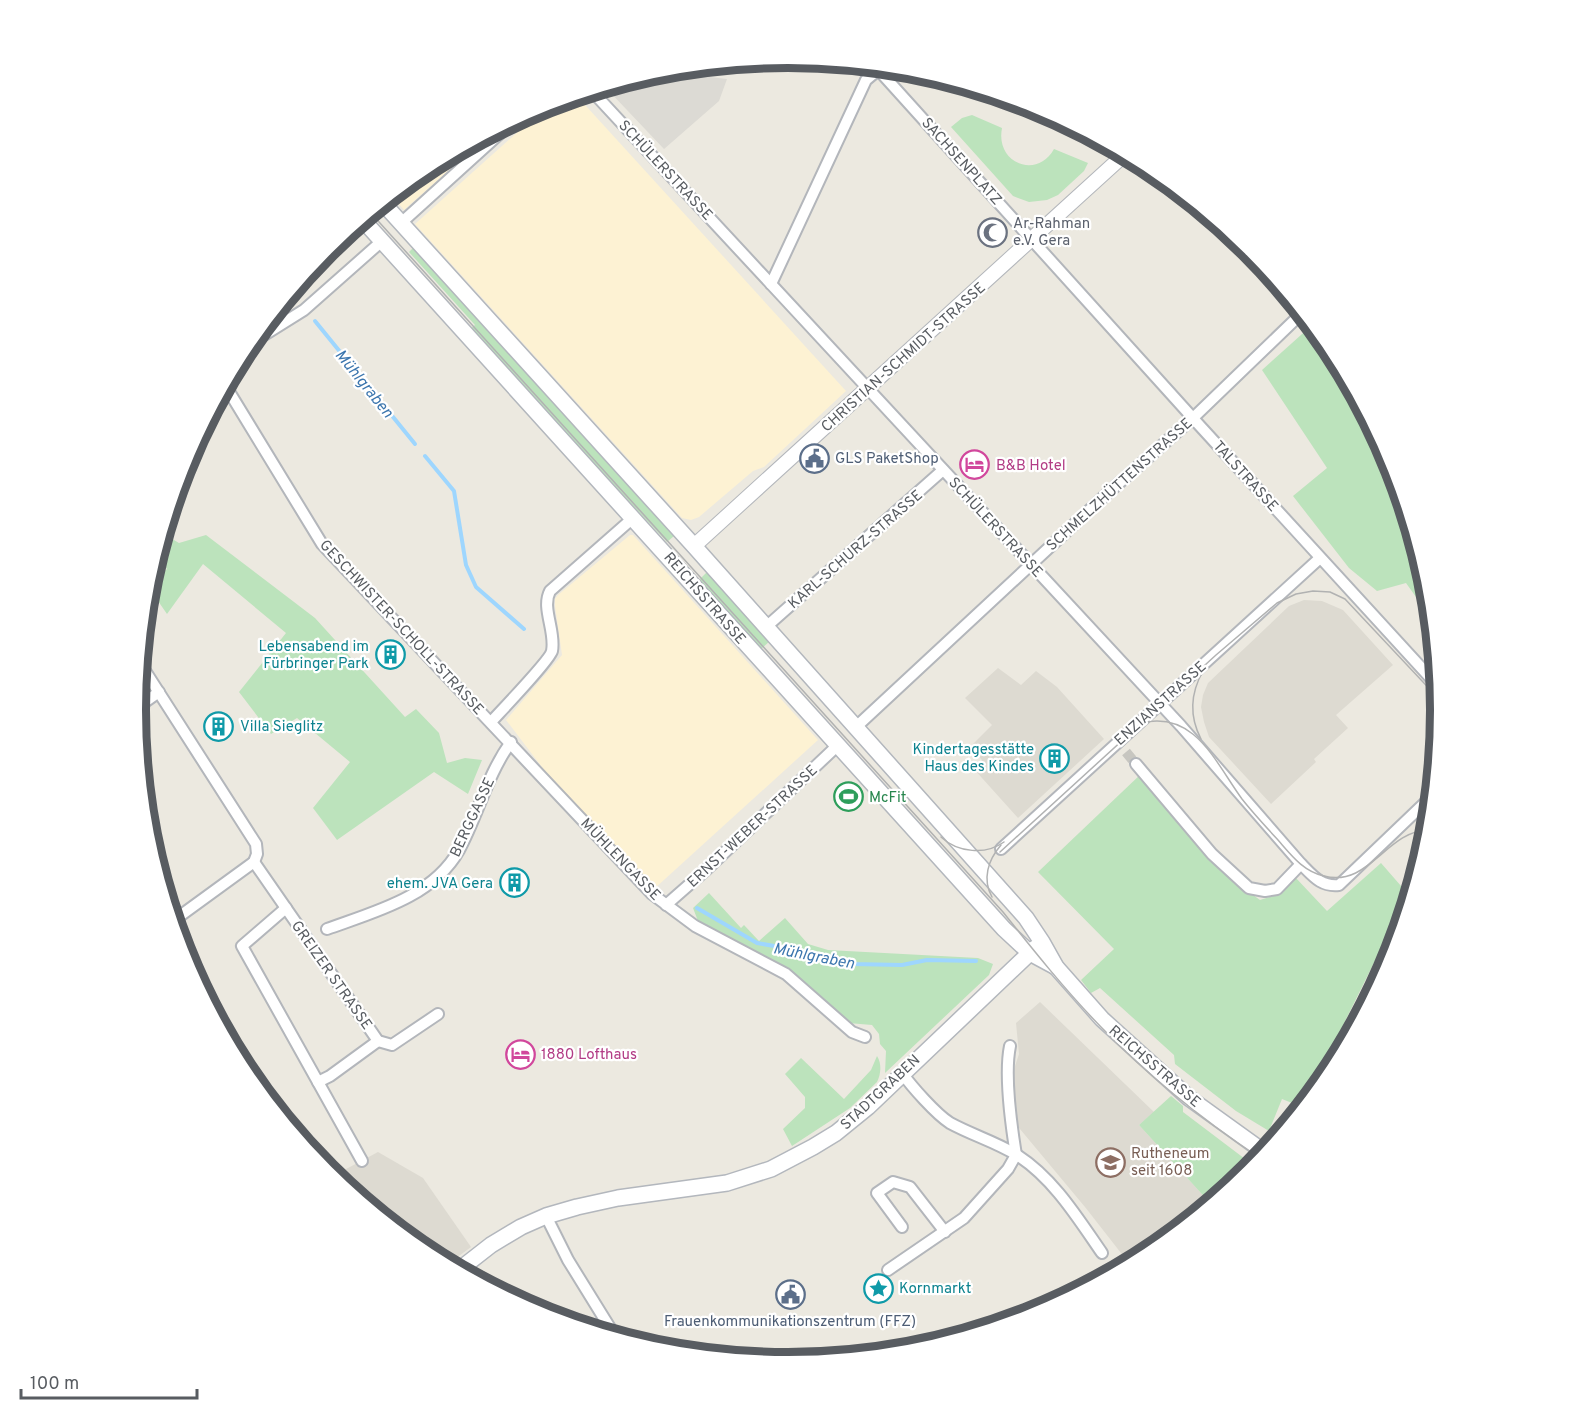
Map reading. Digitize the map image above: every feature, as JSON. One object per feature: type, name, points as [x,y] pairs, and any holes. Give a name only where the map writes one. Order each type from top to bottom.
[{"type":"main road","name":"REICHSSTRASSE","points":[[387,208],[694,546],[1026,918],[1056,967],[1102,1020],[1173,1084],[1257,1147]]},
{"type":"main road","points":[[382,241],[401,223]]},
{"type":"main road","name":"REICHSSTRASSE","points":[[367,225],[1004,929],[1030,953],[1056,967]]},
{"type":"main road","points":[[675,563],[694,546]]},
{"type":"main road","points":[[837,746],[856,727]]},
{"type":"main road","name":"STADTGRABEN","points":[[466,1265],[491,1245],[521,1227],[546,1216],[618,1198],[727,1183],[771,1169],[836,1133],[868,1107],[1042,942]]},
{"type":"street","points":[[771,284],[866,80],[872,73]]},
{"type":"street","name":"SACHSENPLATZ","points":[[883,75],[1031,239]]},
{"type":"street","name":"SCHÜLERSTRASSE","points":[[597,97],[1222,771],[1301,864],[1320,882],[1325,885],[1339,885],[1422,806]]},
{"type":"street","points":[[401,223],[492,140]]},
{"type":"street","points":[[1031,239],[1118,160]]},
{"type":"street","name":"CHRISTIAN-SCHMIDT-STRASSE","points":[[694,546],[1031,239]]},
{"type":"street","name":"TALSTRASSE","points":[[1031,239],[1428,676]]},
{"type":"street","points":[[269,332],[304,310],[382,241]]},
{"type":"street","name":"SCHMELZHÜTTENSTRASSE","points":[[856,727],[1193,418],[1296,318]]},
{"type":"street","name":"GESCHWISTER-SCHOLL-STRASSE","points":[[230,393],[322,544],[511,742]]},
{"type":"street","name":"KARL-SCHURZ-STRASSE","points":[[766,627],[943,470]]},
{"type":"street","points":[[491,722],[552,654],[554,639],[546,598],[550,591],[633,518]]},
{"type":"street","name":"ENZIANSTRASSE","points":[[1001,849],[1320,558]]},
{"type":"street","points":[[147,673],[256,844],[257,854],[254,862],[180,916]]},
{"type":"street","points":[[146,701],[159,692]]},
{"type":"street","name":"MÜHLENGASSE","points":[[511,742],[652,894],[696,926],[786,974],[852,1032],[865,1037]]},
{"type":"street","name":"BERGGASSE","points":[[327,929],[411,896],[446,868],[459,850],[500,757],[511,742]]},
{"type":"street","points":[[1117,742],[1126,753]]},
{"type":"street","name":"ERNST-WEBER-STRASSE","points":[[666,905],[837,746]]},
{"type":"street","points":[[1136,764],[1212,854],[1249,888],[1264,891],[1277,888],[1301,864]]},
{"type":"street","name":"GREIZER STRASSE","points":[[254,862],[378,1041],[392,1045],[438,1014]]},
{"type":"street","name":"GREIZER STRASSE","points":[[286,908],[242,946],[362,1161]]},
{"type":"street","name":"GREIZER STRASSE","points":[[318,1082],[330,1076],[378,1041]]},
{"type":"street","points":[[888,1270],[964,1218],[1008,1169],[1016,1155],[1007,1060],[1010,1046]]},
{"type":"street","points":[[902,1073],[910,1084],[948,1121],[1016,1155],[1038,1171],[1064,1198],[1102,1253]]},
{"type":"street","points":[[902,1227],[877,1193],[893,1182],[910,1187],[945,1232]]},
{"type":"street","points":[[546,1216],[568,1260],[609,1326]]},
{"type":"shaded area","points":[[710,72],[710,77],[727,79],[719,101],[664,149],[610,92],[704,73]]},
{"type":"shaded area","points":[[582,102],[846,391],[764,467],[753,471],[699,517],[691,520],[682,518],[415,224],[528,123]]},
{"type":"shaded area","points":[[467,154],[404,210],[396,201]]},
{"type":"shaded area","points":[[630,535],[633,535],[818,740],[654,889],[548,775],[506,720],[562,655],[555,599]]},
{"type":"shaded area","points":[[1304,600],[1322,601],[1343,610],[1393,665],[1336,715],[1348,728],[1314,759],[1316,762],[1271,804],[1209,737],[1201,707],[1208,683],[1289,606]]},
{"type":"shaded area","points":[[998,668],[1021,685],[1036,671],[1057,687],[1104,739],[1018,818],[973,768],[982,760],[970,747],[992,725],[965,698]]},
{"type":"shaded area","name":"Rutheneum seit 1608","points":[[1040,1002],[1154,1112],[1139,1125],[1205,1197],[1178,1219],[1123,1256],[1015,1123],[1013,1072],[1019,1054],[1016,1023]]},
{"type":"shaded area","points":[[378,1152],[423,1178],[471,1247],[456,1258],[397,1219],[342,1171]]},
{"type":"green space","points":[[972,115],[1002,128],[1005,150],[1019,163],[1038,164],[1054,149],[1088,163],[1084,171],[1058,195],[1047,200],[1029,202],[1013,196],[951,127],[962,118]]},
{"type":"green space","points":[[413,248],[680,541],[674,536],[667,542],[621,493],[606,483],[469,330],[475,325],[409,252]]},
{"type":"green space","points":[[1305,331],[1343,388],[1381,464],[1408,543],[1420,603],[1406,583],[1377,591],[1349,568],[1293,496],[1327,468],[1262,370]]},
{"type":"green space","points":[[206,535],[315,618],[405,717],[416,709],[439,733],[447,763],[465,758],[482,760],[468,794],[434,772],[337,840],[313,808],[350,762],[297,718],[271,734],[239,692],[286,633],[203,564],[167,614],[156,598],[160,575],[167,569],[163,563],[169,537],[179,543]]},
{"type":"green space","points":[[709,570],[772,639],[760,650],[696,583]]},
{"type":"green space","points":[[1142,773],[1242,887],[1260,900],[1276,895],[1295,877],[1327,911],[1381,863],[1404,889],[1389,931],[1330,1052],[1294,1104],[1282,1099],[1269,1131],[1236,1111],[1175,1064],[1174,1055],[1100,988],[1091,993],[1081,980],[1114,949],[1038,872]]},
{"type":"green space","points":[[709,893],[741,928],[744,925],[759,941],[785,918],[808,944],[828,950],[978,958],[993,964],[989,975],[885,1073],[886,1051],[880,1044],[879,1034],[872,1025],[848,1023],[792,973],[698,921],[693,908]]},
{"type":"green space","points":[[877,1056],[880,1069],[877,1082],[850,1108],[792,1146],[783,1129],[805,1108],[805,1097],[785,1074],[801,1058],[844,1099],[871,1070]]},
{"type":"green space","points":[[1171,1096],[1183,1106],[1183,1112],[1245,1159],[1205,1197],[1139,1125]]},
{"type":"waterway","name":"Mühlgraben","points":[[315,321],[415,444]]},
{"type":"waterway","name":"Mühlgraben","points":[[425,456],[454,491],[466,565],[476,587],[524,629]]},
{"type":"waterway","name":"Mühlgraben","points":[[697,908],[757,943],[852,964],[902,965],[927,960],[976,961]]},
{"type":"tunnel","points":[[1126,752],[1136,764]]},
{"type":"tram line","points":[[375,218],[1003,912],[1050,971],[1088,1013],[1157,1080],[1197,1113],[1252,1152]]},
{"type":"tram line","points":[[1000,852],[1216,655],[1277,603],[1296,594],[1313,591],[1330,592],[1345,599],[1429,688]]},
{"type":"tram line","points":[[1201,739],[1194,722],[1193,697],[1203,671]]},
{"type":"tram line","points":[[1141,723],[1160,721],[1176,724],[1202,742],[1242,799],[1260,820],[1298,862],[1317,874],[1340,878],[1353,874],[1366,867],[1400,839],[1417,832]]},
{"type":"tram line","points":[[941,837],[955,846],[972,850],[989,849],[1004,842]]},
{"type":"tram line","points":[[992,897],[987,883],[988,870],[1001,845]]},
{"type":"place","name":"Ar-Rahman e.V. Gera","points":[[992,232]]},
{"type":"place","name":"GLS PaketShop","points":[[814,458]]},
{"type":"place","name":"B&B Hotel","points":[[975,465]]},
{"type":"place","name":"Lebensabend im Fürbringer Park","points":[[390,655]]},
{"type":"place","name":"Villa Sieglitz","points":[[219,726]]},
{"type":"place","name":"Kindertagesstätte Haus des Kindes","points":[[1055,758]]},
{"type":"place","name":"McFit","points":[[848,797]]},
{"type":"place","name":"ehem. JVA Gera","points":[[514,883]]},
{"type":"place","name":"1880 Lofthaus","points":[[520,1054]]},
{"type":"place","name":"Rutheneum seit 1608","points":[[1110,1162]]},
{"type":"place","name":"Kornmarkt","points":[[878,1288]]},
{"type":"place","name":"Frauenkommunikationszentrum (FFZ)","points":[[790,1294]]}]
